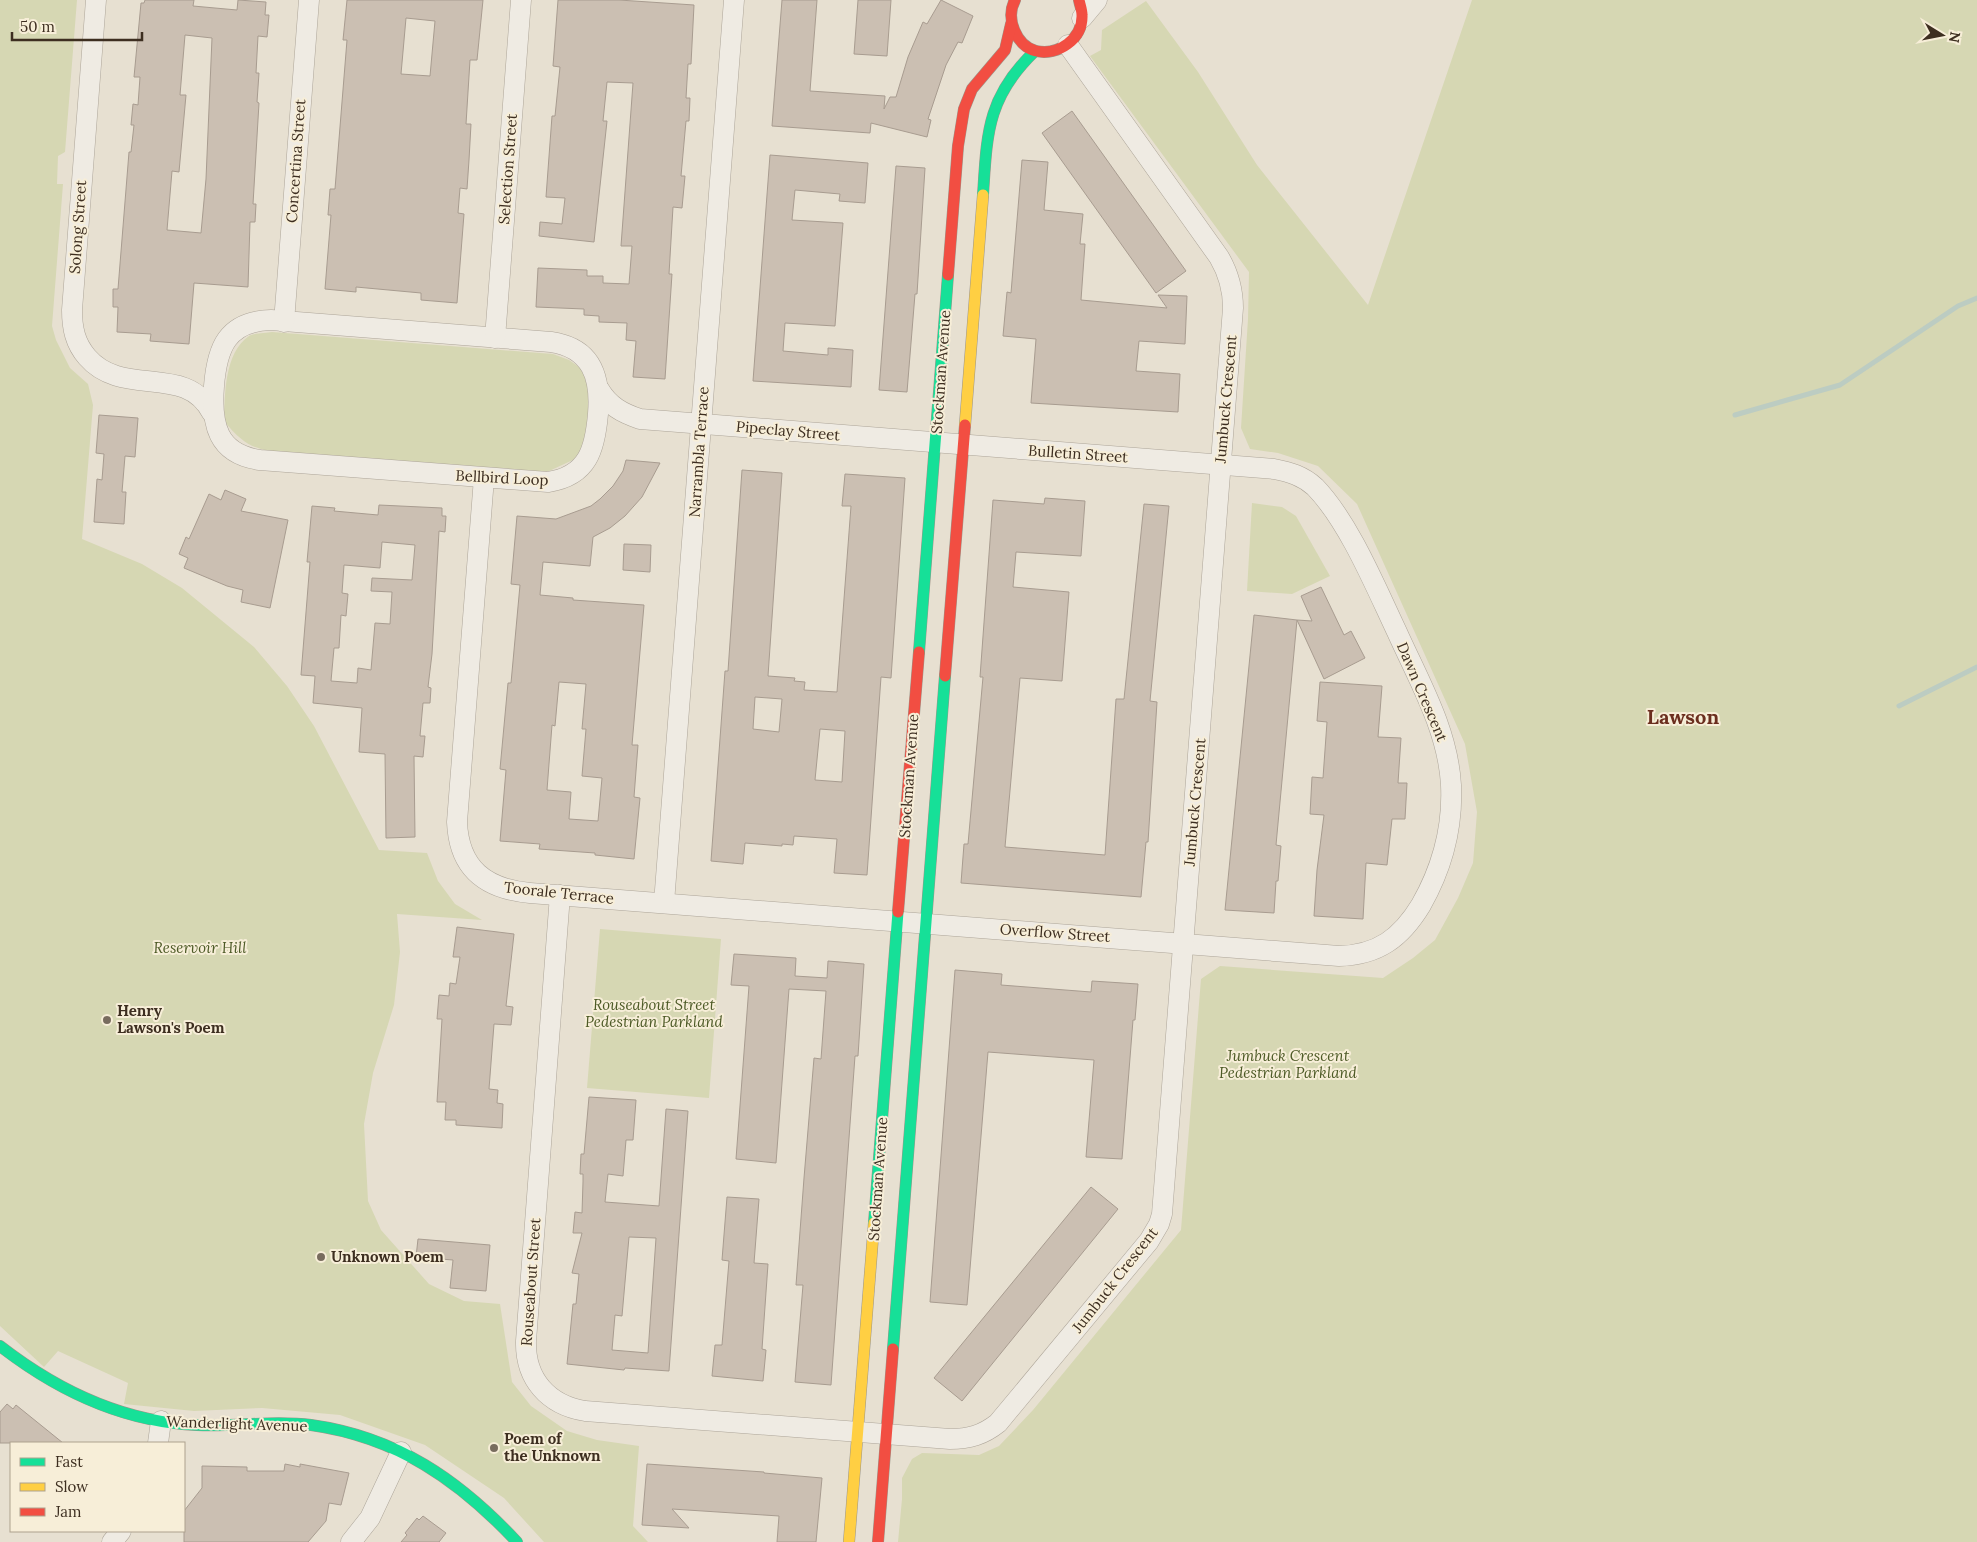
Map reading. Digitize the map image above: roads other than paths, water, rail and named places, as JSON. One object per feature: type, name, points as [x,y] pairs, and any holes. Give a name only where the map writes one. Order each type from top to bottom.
[{"type":"street","name":"Solong Street","points":[[96,0],[73,300],[72,321],[74,332],[81,348],[91,362],[110,374],[132,380],[174,384],[198,394],[207,403],[212,413]]},
{"type":"street","name":"Concertina Street","points":[[284,322],[309,0]]},
{"type":"street","name":"Selection Street","points":[[495,338],[521,0]]},
{"type":"street","name":"Narrambla Terrace","points":[[664,903],[734,0]]},
{"type":"street","name":"Stockman Avenue","points":[[878,1542],[872,1433],[898,921],[961,127],[972,90],[980,78],[1002,55],[1008,44],[1014,0]]},
{"type":"street","points":[[1011,24],[1020,40],[1035,51],[1054,52],[1068,45],[1078,34],[1082,24],[1081,9],[1097,0]]},
{"type":"street","name":"Jumbuck Crescent","points":[[872,1433],[961,1439],[981,1434],[994,1426],[1006,1416],[1154,1233],[1159,1224],[1163,1205],[1233,308],[1232,287],[1229,276],[1219,257],[1068,45]]},
{"type":"street","name":"Stockman Avenue","points":[[850,1542],[872,1433],[926,923],[990,123],[1006,83],[1015,70],[1035,51]]},
{"type":"street","name":"Bellbird Loop","points":[[262,320],[284,322],[551,342],[569,347],[584,357],[597,380],[599,389],[595,442],[589,457],[584,464],[571,474],[556,481],[540,482],[252,459],[237,453],[224,442],[216,428],[212,413],[216,359],[224,343],[244,325],[262,320]]},
{"type":"street","name":"Solong Street","points":[[174,384],[199,376],[209,370],[216,359]]},
{"type":"street","name":"Pipeclay Street","points":[[599,389],[605,400],[617,410],[640,419]]},
{"type":"street","name":"Pipeclay Street","points":[[595,442],[603,431],[615,424],[640,419],[935,442]]},
{"type":"street","name":"Bulletin Street","points":[[935,442],[1221,465]]},
{"type":"street","name":"Dawn Crescent","points":[[1184,944],[1339,956],[1364,954],[1376,949],[1387,943],[1406,926],[1427,895],[1441,860],[1450,822],[1451,784],[1449,765],[1440,728],[1365,564],[1337,517],[1314,487],[1296,474],[1274,469],[1221,465]]},
{"type":"street","name":"Toorale Terrace","points":[[484,478],[457,822],[459,844],[469,865],[476,873],[495,886],[517,892],[926,923]]},
{"type":"street","name":"Rouseabout Street","points":[[560,895],[526,1341],[527,1361],[535,1380],[541,1389],[556,1402],[575,1410],[872,1433]]},
{"type":"street","name":"Overflow Street","points":[[926,923],[1184,944]]},
{"type":"street","name":"Wanderlight Avenue","points":[[0,1346],[34,1373],[74,1395],[117,1412],[161,1421],[198,1425],[261,1423],[309,1425],[356,1435],[402,1452],[424,1463],[466,1491],[517,1542]]},
{"type":"street","points":[[158,1442],[161,1421]]},
{"type":"street","points":[[352,1542],[370,1518],[402,1452]]},
{"type":"street","points":[[112,1542],[120,1532]]},
{"type":"waterway","points":[[1735,415],[1840,385],[1958,306],[1977,298]]},
{"type":"waterway","points":[[1899,706],[1977,667]]},
{"type":"place","name":"Henry Lawson's Poem","points":[[107,1020]]},
{"type":"place","name":"Unknown Poem","points":[[321,1257]]},
{"type":"place","name":"Poem of the Unknown","points":[[494,1448]]},
{"type":"district","name":"Lawson","points":[[1683,717]]},
{"type":"park label","name":"Reservoir Hill","points":[[200,948]]},
{"type":"park label","name":"Rouseabout Street Pedestrian Parkland","points":[[654,1014]]},
{"type":"park label","name":"Jumbuck Crescent Pedestrian Parkland","points":[[1288,1064]]}]
